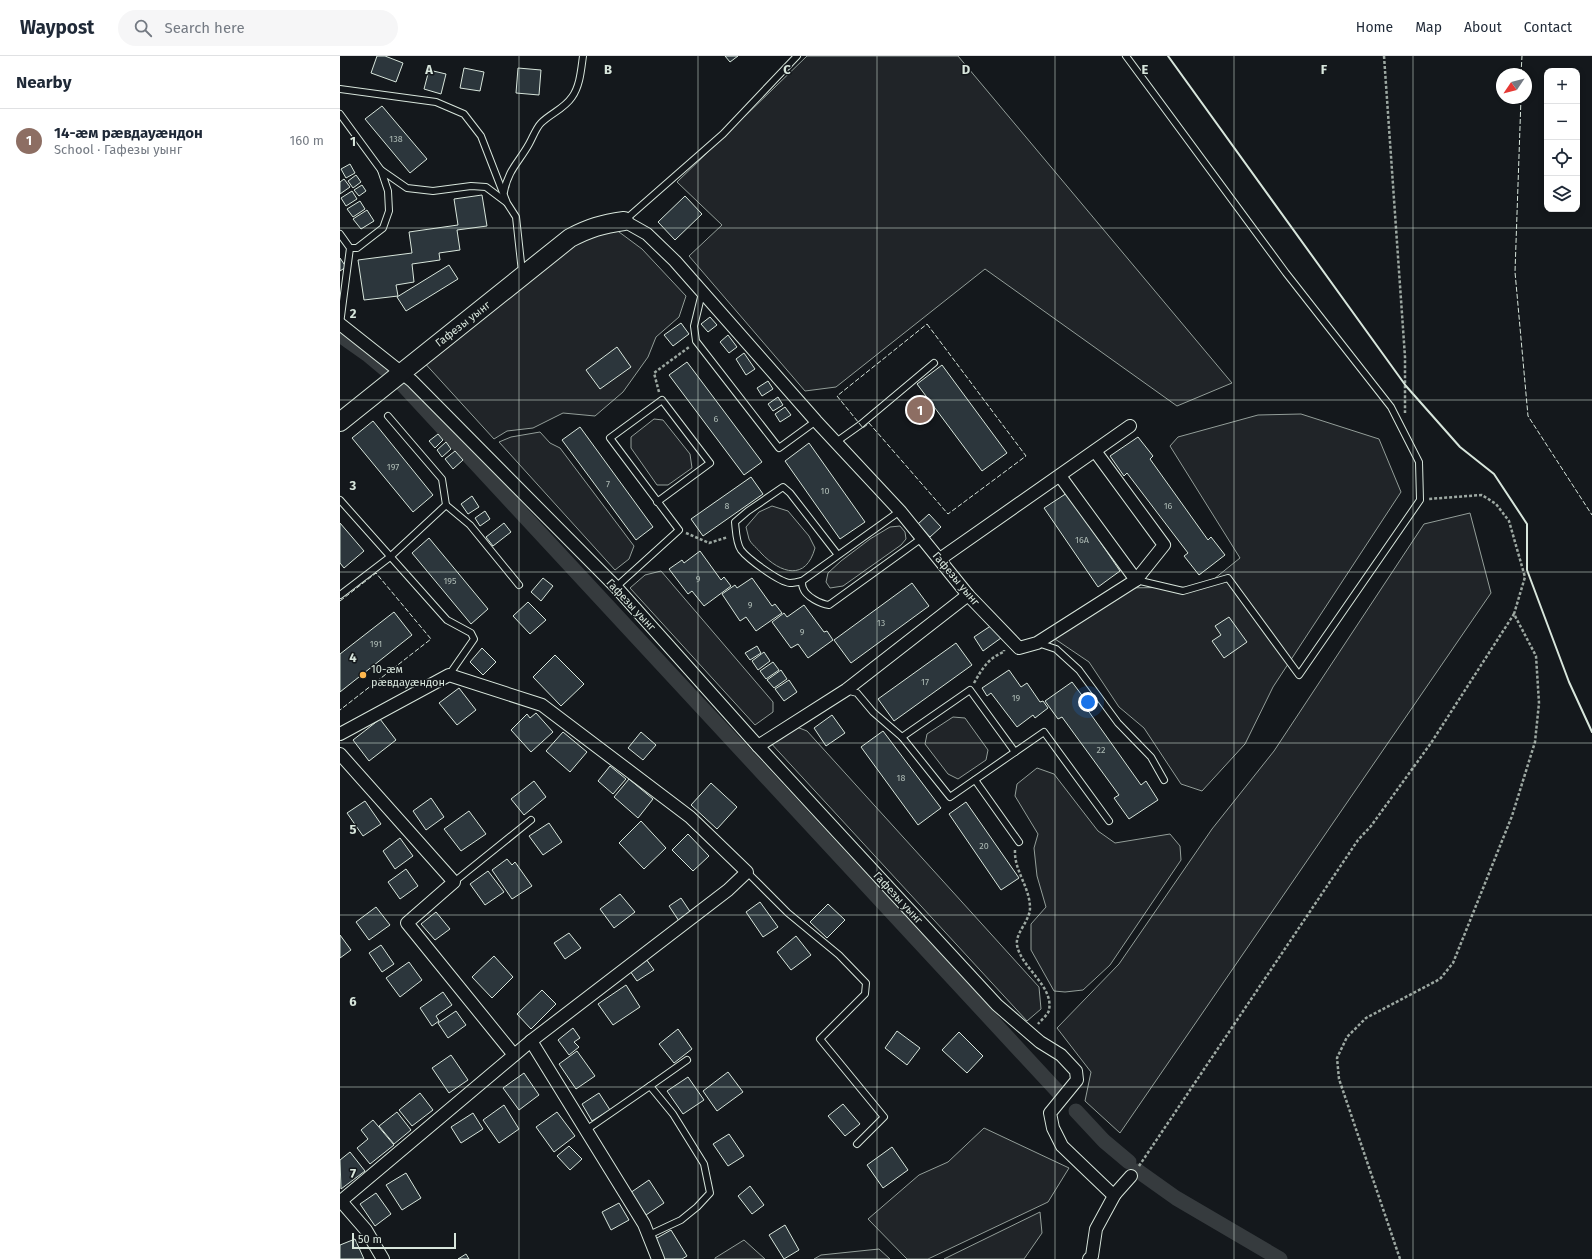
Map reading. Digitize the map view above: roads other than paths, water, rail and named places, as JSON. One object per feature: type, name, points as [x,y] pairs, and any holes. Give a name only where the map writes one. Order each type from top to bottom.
[{"type":"street","name":"Гафезы уынг","points":[[1095,451],[1164,545],[1136,580],[1037,642],[1018,648],[968,595],[900,511],[816,421],[675,261],[647,234],[624,221],[603,224],[587,229],[570,238],[523,277],[400,373],[412,381],[616,588],[758,746],[997,1005],[1040,1042],[1061,1055],[1076,1071],[1077,1080],[1050,1113],[1053,1128],[1062,1146],[1110,1192],[1115,1194]]},
{"type":"street","points":[[340,422],[400,373],[341,318]]},
{"type":"street","points":[[940,559],[1130,426]]},
{"type":"street","points":[[1060,476],[1136,580]]},
{"type":"street","points":[[758,746],[846,690],[968,595]]},
{"type":"street","points":[[340,734],[449,675],[542,705],[690,817],[747,872],[728,890],[531,1040],[340,1201],[366,1230],[383,1259]]},
{"type":"street","points":[[340,754],[454,882],[407,923],[514,1055]]},
{"type":"street","points":[[531,1040],[644,1224],[658,1259]]},
{"type":"street","points":[[1090,1259],[1092,1256],[1096,1228],[1115,1194],[1131,1176]]},
{"type":"lane","points":[[504,194],[506,180],[529,145],[540,124],[562,108],[572,98],[577,87],[583,56]]},
{"type":"lane","points":[[624,221],[723,134],[797,56]]},
{"type":"lane","points":[[1126,56],[1286,273],[1391,407],[1419,462],[1420,500],[1299,675],[1228,578],[1183,591],[1136,580]]},
{"type":"lane","points":[[340,89],[436,102],[464,114],[481,136],[507,203],[516,217],[523,277]]},
{"type":"lane","points":[[340,114],[381,170],[388,191],[389,211],[383,228],[357,248],[350,248]]},
{"type":"lane","points":[[381,170],[407,188],[433,191],[471,186],[486,187],[507,203]]},
{"type":"lane","points":[[340,234],[350,248],[341,318]]},
{"type":"lane","points":[[702,293],[694,326],[696,341],[779,448],[816,421]]},
{"type":"lane","points":[[836,442],[860,425],[934,363]]},
{"type":"lane","points":[[616,588],[679,530],[657,502],[610,438],[662,400],[710,463],[657,502]]},
{"type":"lane","points":[[388,416],[442,479],[446,505],[470,525],[519,585]]},
{"type":"lane","points":[[838,555],[790,493],[783,487],[748,511],[735,522],[736,534],[741,549],[751,559],[773,575],[789,583],[802,581],[900,511]]},
{"type":"lane","points":[[340,500],[447,620],[471,633],[474,639],[449,675]]},
{"type":"lane","points":[[340,594],[390,557],[446,505]]},
{"type":"lane","points":[[802,581],[803,588],[809,595],[823,604],[829,605],[922,538]]},
{"type":"lane","points":[[1037,642],[1056,649],[1079,670],[1118,723],[1151,757],[1164,780]]},
{"type":"lane","points":[[846,690],[857,693],[873,712],[902,737],[950,797],[1044,732],[1109,820]]},
{"type":"lane","points":[[902,737],[970,690],[1015,752]]},
{"type":"lane","points":[[975,780],[1019,842]]},
{"type":"lane","points":[[454,882],[531,820]]},
{"type":"lane","points":[[747,872],[788,913],[839,955],[866,983],[866,994],[820,1039],[884,1117],[857,1144]]},
{"type":"lane","points":[[586,1130],[687,1060]]},
{"type":"lane","points":[[649,1235],[681,1220],[697,1207],[710,1193],[704,1164],[673,1114],[650,1086]]},
{"type":"waterway","points":[[340,335],[385,369]]},
{"type":"waterway","points":[[400,382],[1061,1095]]},
{"type":"waterway","points":[[1076,1111],[1104,1141],[1129,1162]]},
{"type":"waterway","points":[[1138,1171],[1176,1198],[1280,1259]]},
{"type":"place","name":"14-æм рӕвдауӕндон","points":[[920,410]]},
{"type":"place","name":"10-æм рӕвдауӕндон","points":[[363,675]]}]
